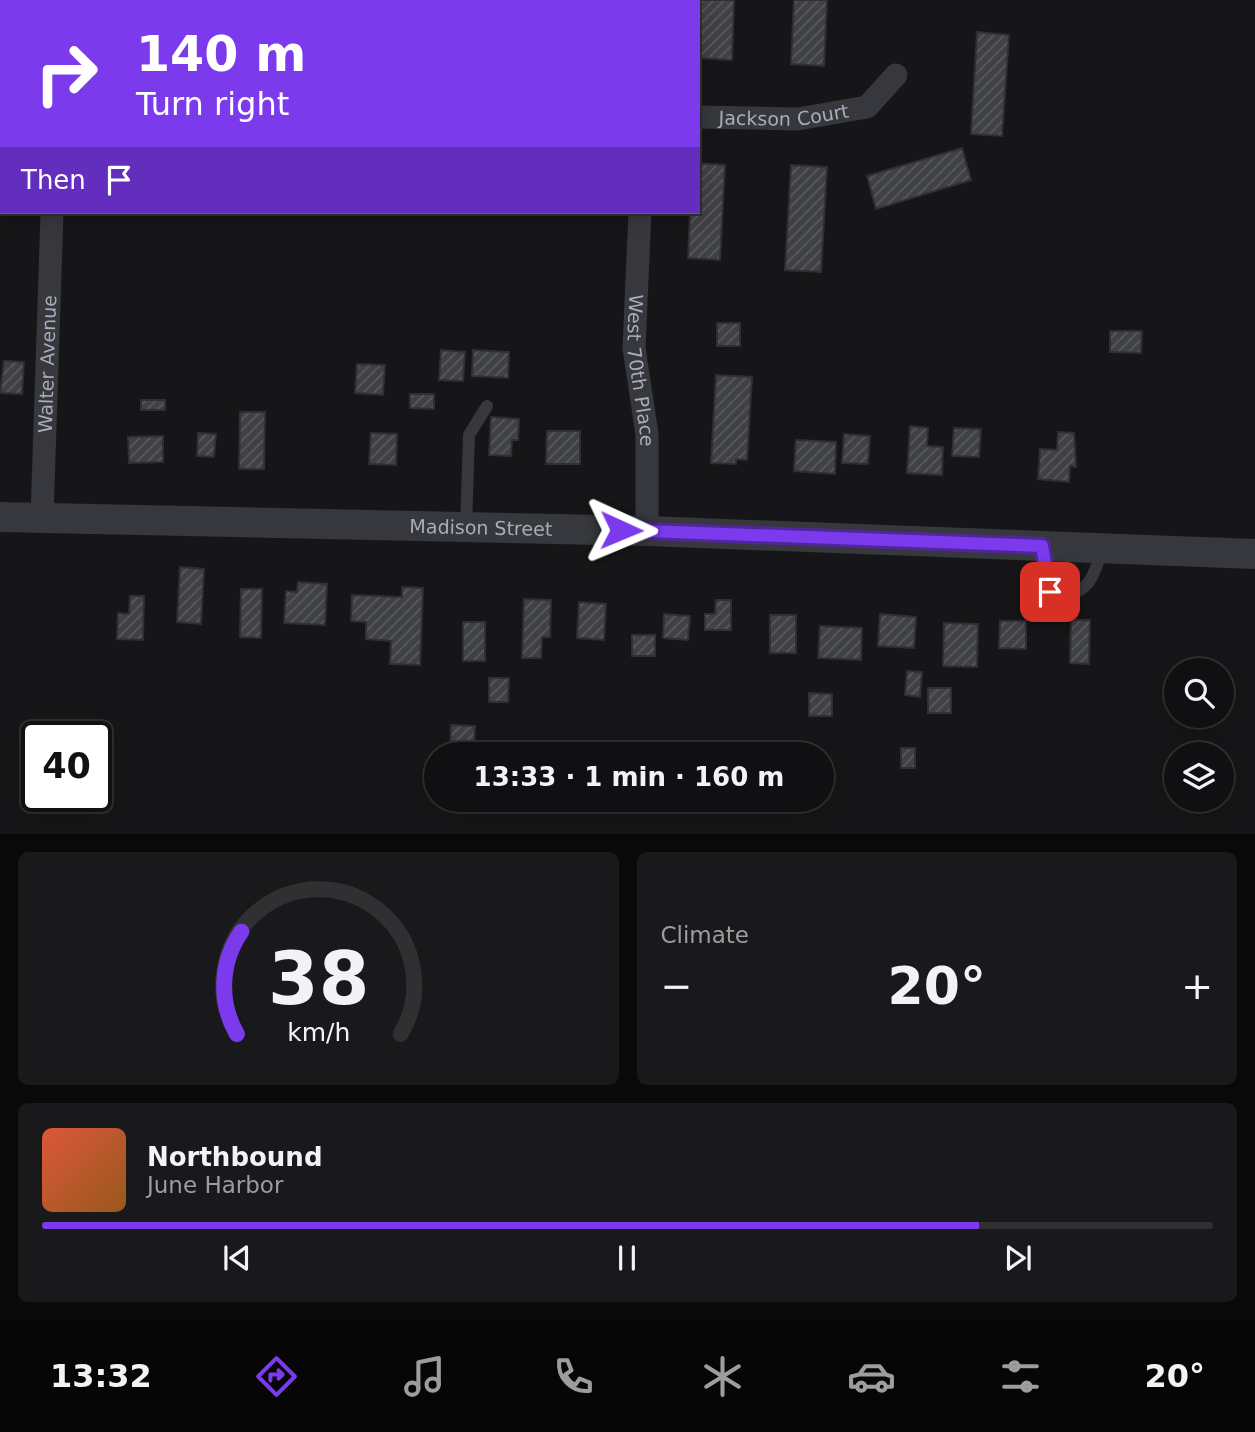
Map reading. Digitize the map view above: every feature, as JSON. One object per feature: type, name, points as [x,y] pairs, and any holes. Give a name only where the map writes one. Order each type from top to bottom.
[{"type":"street","name":"Jackson Court","points":[[700,117],[798,119],[867,107],[896,75]]},
{"type":"street","name":"Walter Avenue","points":[[42,518],[52,214]]},
{"type":"street","name":"West 70th Place","points":[[640,214],[634,348],[647,434],[647,531]]},
{"type":"street","name":"Madison Street","points":[[0,517],[647,531],[1255,554]]},
{"type":"lane","points":[[466,527],[469,435],[487,406]]},
{"type":"lane","points":[[1042,546],[1050,592],[1064,595],[1080,592],[1094,576],[1102,548]]},
{"type":"building","points":[[700,0],[734,0],[732,60],[700,58]]},
{"type":"building","points":[[794,0],[827,0],[824,66],[791,64]]},
{"type":"building","points":[[977,32],[1009,35],[1002,136],[971,134]]},
{"type":"building","points":[[962,148],[971,180],[876,209],[867,176]]},
{"type":"building","points":[[700,163],[725,165],[720,260],[688,258],[690,214],[700,214]]},
{"type":"building","points":[[791,165],[827,167],[821,272],[785,270]]},
{"type":"building","points":[[717,323],[740,323],[740,346],[717,346]]},
{"type":"building","points":[[1110,331],[1142,331],[1141,353],[1110,352]]},
{"type":"building","points":[[441,350],[465,352],[463,381],[439,380]]},
{"type":"building","points":[[473,350],[509,352],[508,378],[472,376]]},
{"type":"building","points":[[4,361],[24,362],[22,394],[0,393]]},
{"type":"building","points":[[357,364],[385,365],[383,395],[355,393]]},
{"type":"building","points":[[716,375],[752,377],[747,460],[736,459],[736,464],[711,463]]},
{"type":"building","points":[[410,394],[434,394],[434,409],[410,408]]},
{"type":"building","points":[[141,400],[165,400],[165,410],[141,410]]},
{"type":"building","points":[[240,412],[265,412],[264,469],[239,469]]},
{"type":"building","points":[[491,417],[519,419],[518,440],[512,440],[511,456],[489,455]]},
{"type":"building","points":[[910,426],[928,428],[927,446],[943,447],[942,475],[907,473]]},
{"type":"building","points":[[954,428],[981,429],[979,457],[952,456]]},
{"type":"building","points":[[547,431],[580,431],[580,464],[546,464]]},
{"type":"building","points":[[1058,432],[1074,433],[1076,467],[1070,466],[1069,482],[1038,479],[1040,449],[1057,450]]},
{"type":"building","points":[[198,433],[216,434],[214,457],[197,456]]},
{"type":"building","points":[[371,433],[397,434],[396,465],[369,464]]},
{"type":"building","points":[[844,434],[870,436],[868,464],[842,463]]},
{"type":"building","points":[[163,436],[163,462],[129,463],[128,437]]},
{"type":"building","points":[[796,440],[836,442],[835,474],[794,471]]},
{"type":"building","points":[[180,567],[204,569],[201,624],[177,622]]},
{"type":"building","points":[[298,582],[327,584],[325,625],[284,623],[286,591],[297,592]]},
{"type":"building","points":[[402,587],[423,588],[420,665],[390,664],[391,641],[366,639],[366,622],[351,621],[352,595],[402,597]]},
{"type":"building","points":[[241,589],[262,589],[261,638],[240,637]]},
{"type":"building","points":[[130,596],[144,596],[143,640],[117,639],[118,613],[129,614]]},
{"type":"building","points":[[524,599],[551,600],[550,637],[542,637],[541,658],[522,658]]},
{"type":"building","points":[[716,600],[731,600],[731,630],[705,630],[705,614],[715,614]]},
{"type":"building","points":[[579,602],[606,604],[604,640],[577,638]]},
{"type":"building","points":[[664,614],[690,616],[688,640],[663,638]]},
{"type":"building","points":[[880,614],[916,617],[914,648],[878,646]]},
{"type":"building","points":[[770,615],[796,615],[796,653],[770,653]]},
{"type":"building","points":[[1071,620],[1090,620],[1089,664],[1070,663]]},
{"type":"building","points":[[1000,621],[1026,621],[1026,649],[999,648]]},
{"type":"building","points":[[463,622],[485,622],[485,661],[463,661]]},
{"type":"building","points":[[944,623],[978,624],[977,667],[943,666]]},
{"type":"building","points":[[820,626],[862,628],[861,660],[818,658]]},
{"type":"building","points":[[632,635],[655,635],[655,656],[632,656]]},
{"type":"building","points":[[907,671],[922,672],[920,697],[905,695]]},
{"type":"building","points":[[489,678],[509,678],[508,702],[489,702]]},
{"type":"building","points":[[928,688],[951,688],[951,713],[928,713]]},
{"type":"building","points":[[809,693],[832,694],[832,716],[809,716]]},
{"type":"building","points":[[451,725],[475,726],[474,742],[450,742]]},
{"type":"building","points":[[901,748],[915,748],[915,768],[901,768]]},
{"type":"route","points":[[621,530],[1042,546],[1050,592]]}]
